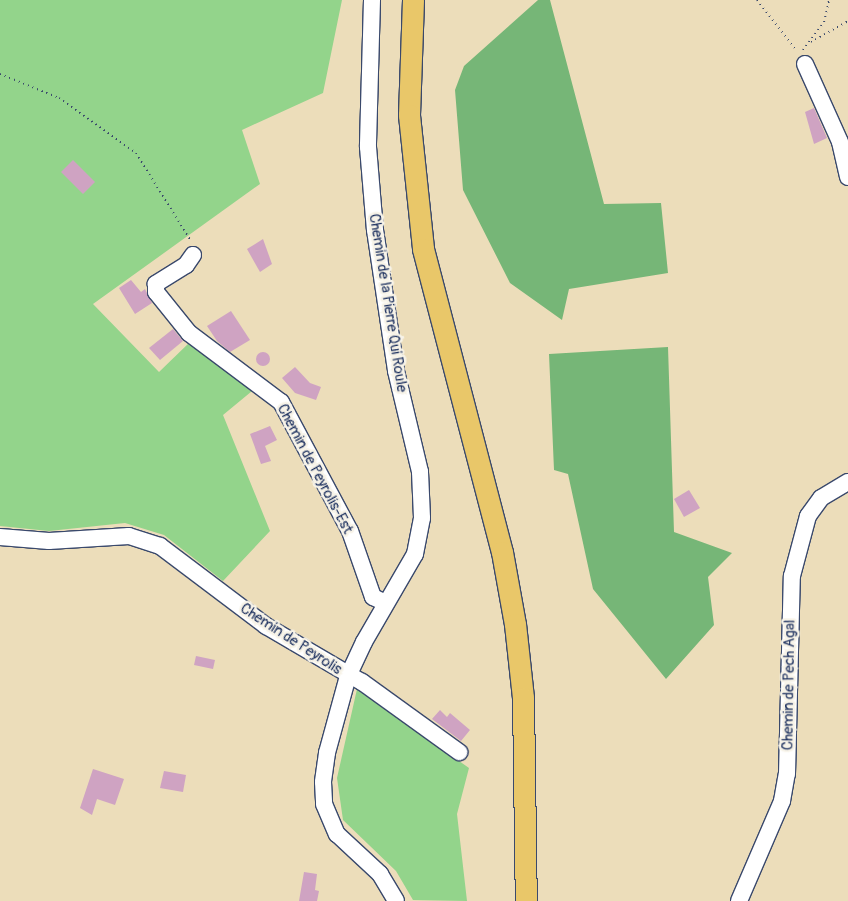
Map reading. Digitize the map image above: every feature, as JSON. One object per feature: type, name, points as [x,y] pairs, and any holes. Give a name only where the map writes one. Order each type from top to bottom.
[{"type":"main road","points":[[412,0],[409,115],[423,249],[502,552],[515,624],[523,698],[526,901]]},
{"type":"street","name":"Chemin de la Pierre Qui Roule","points":[[348,676],[386,603],[415,554],[422,518],[420,472],[396,371],[375,230],[368,146],[372,0]]},
{"type":"street","points":[[802,59],[840,142],[848,177]]},
{"type":"street","name":"Chemin de Peyrolis-Est","points":[[193,256],[186,265],[156,284],[156,292],[190,333],[281,402],[350,531],[373,597],[386,603]]},
{"type":"street","name":"Chemin de Pech Agal","points":[[739,901],[782,801],[787,774],[792,576],[808,516],[820,498],[848,482]]},
{"type":"street","name":"Chemin de Peyrolis","points":[[0,537],[49,541],[129,536],[160,546],[266,626],[348,676],[327,754],[324,804],[337,834],[380,874],[396,901]]},
{"type":"street","points":[[348,676],[362,682],[459,752]]},
{"type":"path","points":[[757,0],[802,59],[809,44],[824,22],[829,0]]},
{"type":"path","points":[[809,44],[848,21]]},
{"type":"path","points":[[0,74],[59,98],[136,153],[192,243],[193,256]]},
{"type":"green space","points":[[0,0],[342,0],[323,93],[242,130],[260,184],[93,304],[159,372],[190,342],[257,387],[223,415],[270,531],[223,581],[164,535],[125,523],[49,531],[0,526]]},
{"type":"green space","points":[[538,0],[550,0],[604,204],[661,203],[668,273],[569,289],[562,320],[510,283],[463,190],[455,90],[464,66]]},
{"type":"green space","points":[[668,347],[674,532],[732,553],[708,577],[714,625],[666,679],[593,589],[568,474],[554,470],[549,354]]},
{"type":"green space","points":[[357,689],[469,768],[457,814],[467,901],[413,900],[396,871],[343,820],[337,778]]},
{"type":"building","points":[[814,108],[827,138],[814,144],[805,112]]},
{"type":"building","points":[[73,160],[95,182],[83,194],[61,172]]},
{"type":"building","points":[[263,239],[272,264],[260,272],[247,249]]},
{"type":"building","points":[[131,280],[141,292],[145,289],[152,303],[135,314],[119,288]]},
{"type":"building","points":[[231,311],[250,340],[230,352],[217,341],[207,326]]},
{"type":"building","points":[[173,329],[183,341],[160,360],[149,348]]},
{"type":"building","points":[[260,352],[266,352],[270,359],[266,366],[260,366],[256,362],[256,356]]},
{"type":"building","points":[[295,367],[310,383],[321,387],[316,400],[295,393],[282,378]]},
{"type":"building","points":[[270,426],[277,440],[265,446],[271,461],[261,464],[250,434]]},
{"type":"building","points":[[689,490],[700,508],[684,517],[674,499]]},
{"type":"building","points":[[196,656],[215,660],[213,669],[194,665]]},
{"type":"building","points":[[440,710],[447,717],[450,713],[470,730],[461,741],[432,719]]},
{"type":"building","points":[[93,769],[124,779],[115,805],[97,799],[92,815],[80,808]]},
{"type":"building","points":[[164,771],[186,775],[183,792],[160,788]]},
{"type":"building","points":[[304,872],[317,874],[315,890],[319,891],[317,901],[299,901]]}]
